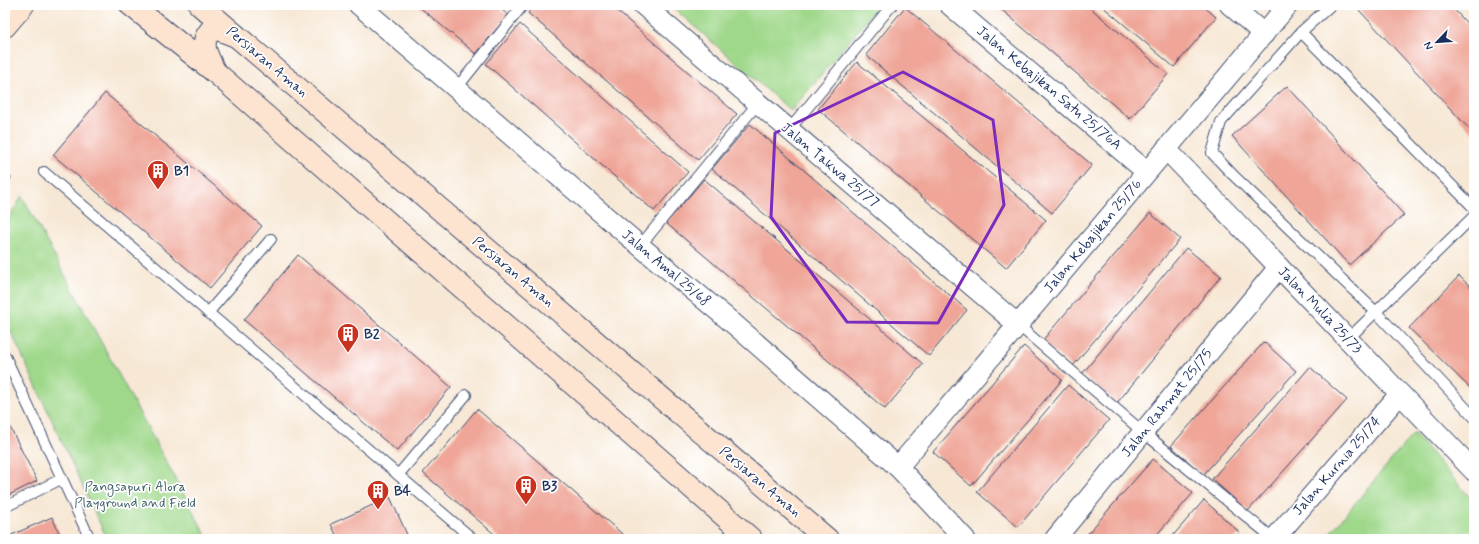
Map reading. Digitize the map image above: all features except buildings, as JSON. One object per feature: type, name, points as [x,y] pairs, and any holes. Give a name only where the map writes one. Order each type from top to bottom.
[{"type":"street","points":[[5,26],[23,5]]},
{"type":"street","points":[[131,5],[215,72],[751,539]]},
{"type":"street","name":"Persiaran Aman","points":[[200,5],[827,539]]},
{"type":"street","name":"Jalan Amal 25/68","points":[[359,5],[640,246],[735,325],[898,467],[965,539]]},
{"type":"street","name":"Jalan Takwa 25/77","points":[[643,5],[1018,325]]},
{"type":"street","name":"Jalan Kebajikan Satu 25/76A","points":[[950,5],[1147,172]]},
{"type":"street","points":[[1230,5],[1264,34]]},
{"type":"street","name":"Jalan Kebajikan 25/76","points":[[898,467],[1288,5]]},
{"type":"street","points":[[215,72],[204,45],[205,36],[211,30],[218,29],[237,36]]},
{"type":"street","name":"Jalan Mulia 25/73","points":[[1166,149],[1474,471]]},
{"type":"street","name":"Jalan Rahmat 25/75","points":[[1055,539],[1279,267]]},
{"type":"street","name":"Jalan Kurnia 25/74","points":[[1274,539],[1400,394]]},
{"type":"lane","points":[[456,89],[523,5]]},
{"type":"lane","points":[[789,130],[892,5]]},
{"type":"lane","points":[[1331,5],[1301,32],[1221,122],[1212,153],[1239,181],[1376,312],[1474,417]]},
{"type":"lane","points":[[1301,32],[1474,208]]},
{"type":"lane","points":[[640,246],[758,103]]},
{"type":"lane","points":[[44,172],[473,539]]},
{"type":"lane","points":[[1348,339],[1474,216]]},
{"type":"lane","points":[[208,313],[271,239]]},
{"type":"lane","points":[[1018,325],[1143,432],[1274,539]]},
{"type":"lane","points":[[5,356],[90,539]]},
{"type":"lane","points":[[398,475],[466,395]]},
{"type":"lane","points":[[5,507],[61,479]]},
{"type":"highlighted area","points":[[903,72],[993,120],[1004,205],[938,323],[847,322],[771,217],[775,133]]},
{"type":"green space","points":[[670,5],[879,5],[791,111]]},
{"type":"green space","name":"Pangsapuri Alora Playground and Field","points":[[22,196],[208,539],[107,539],[5,319],[5,225]]},
{"type":"green space","points":[[1414,433],[1474,502],[1474,539],[1325,539]]},
{"type":"place","name":"B1","points":[[158,190]]},
{"type":"place","name":"B2","points":[[348,354]]},
{"type":"place","name":"B3","points":[[526,506]]},
{"type":"place","name":"B4","points":[[378,510]]}]
